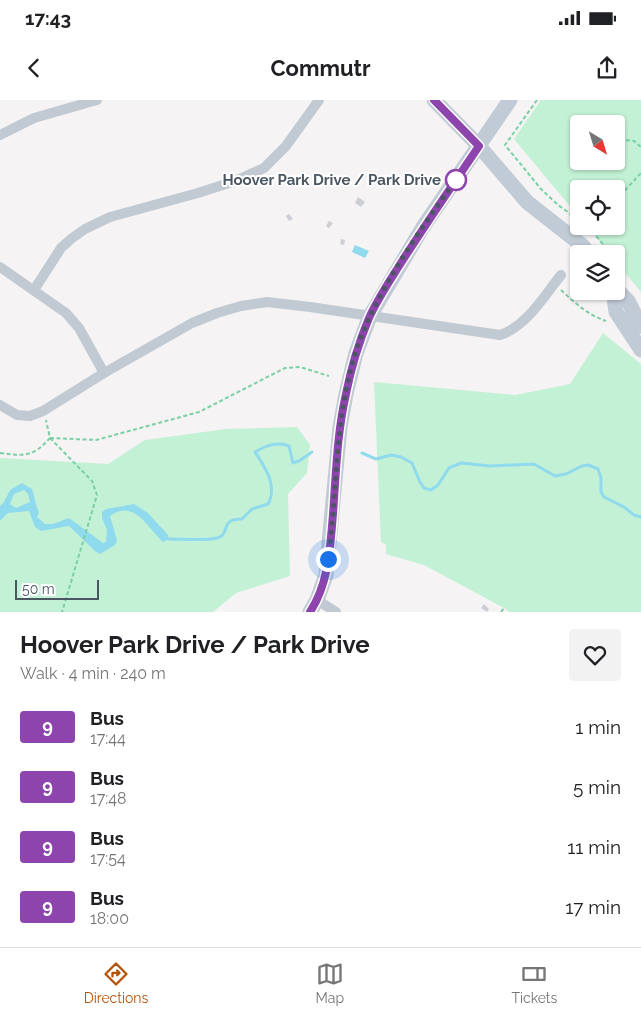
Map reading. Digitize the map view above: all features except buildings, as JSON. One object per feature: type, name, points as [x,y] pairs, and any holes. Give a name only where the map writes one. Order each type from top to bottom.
[{"type":"street","points":[[0,135],[34,118],[97,100]]},
{"type":"street","points":[[34,290],[61,248],[85,229],[110,217],[198,193],[235,181],[264,168],[286,146],[319,100]]},
{"type":"street","points":[[434,100],[479,146],[527,202],[582,245]]},
{"type":"street","points":[[336,612],[314,606],[327,567],[340,427],[356,353],[370,316],[423,227],[510,100]]},
{"type":"street","points":[[0,267],[66,313],[79,328],[104,373]]},
{"type":"street","points":[[0,405],[17,415],[24,416],[30,416],[43,411],[104,373],[192,323],[241,306],[267,302],[500,335],[511,331],[521,324],[558,279]]},
{"type":"street","points":[[625,298],[641,326]]},
{"type":"street","points":[[614,300],[618,316],[641,350]]},
{"type":"path","points":[[537,100],[506,145],[541,189],[570,214]]},
{"type":"path","points":[[625,140],[634,141],[641,147]]},
{"type":"path","points":[[638,144],[641,140]]},
{"type":"path","points":[[625,190],[641,173]]},
{"type":"path","points":[[595,235],[604,245]]},
{"type":"path","points":[[558,279],[575,303],[590,314],[605,321],[618,316]]},
{"type":"path","points":[[50,438],[96,440],[199,412],[285,368],[300,367],[329,376]]},
{"type":"path","points":[[43,411],[50,438],[92,481],[96,495],[62,612]]},
{"type":"path","points":[[0,453],[23,456],[41,448],[50,438]]},
{"type":"path","points":[[501,612],[504,608]]},
{"type":"green space","points":[[541,100],[641,100],[641,292],[625,273],[625,245],[603,245],[594,235],[625,235],[625,180],[570,180],[570,206],[514,139]]},
{"type":"green space","points":[[603,333],[641,364],[641,612],[509,612],[424,565],[386,554],[386,545],[381,542],[374,382],[515,395],[570,384]]},
{"type":"green space","points":[[297,427],[310,445],[307,473],[288,494],[290,576],[236,593],[213,612],[0,612],[0,458],[108,464],[145,440],[226,429]]},
{"type":"water","points":[[355,245],[369,251],[365,258],[352,252]]},
{"type":"water","points":[[22,483],[32,489],[39,512],[37,517],[45,524],[53,524],[69,518],[103,543],[106,542],[107,530],[102,518],[102,512],[106,509],[134,504],[148,513],[168,535],[169,539],[163,542],[140,517],[126,510],[119,511],[110,516],[117,540],[115,545],[100,554],[69,526],[41,531],[35,527],[29,511],[8,513],[0,521],[0,506],[10,490]],"holes":[[[24,490],[28,494],[30,502],[16,508],[10,504],[14,494]]]},
{"type":"waterway","points":[[169,539],[200,540],[217,538],[224,533],[230,521],[242,519],[252,509],[268,504],[271,497],[271,484],[266,470],[255,452],[271,445],[289,446],[293,463],[312,452]]},
{"type":"waterway","points":[[362,453],[376,459],[391,455],[401,457],[412,463],[424,488],[431,490],[438,485],[449,468],[461,463],[490,466],[534,464],[555,476],[566,474],[588,465],[598,469],[601,478],[601,492],[604,497],[624,507],[634,515],[641,517]]},
{"type":"bus line","name":"9","points":[[310,612],[317,600],[326,575],[340,427],[356,353],[370,316],[394,274],[423,227],[479,146],[434,100]]},
{"type":"place","name":"Hoover Park Drive / Park Drive","points":[[456,180]]},
{"type":"route","points":[[328,559],[340,427],[356,353],[370,316],[394,274],[423,227],[456,180]]}]
